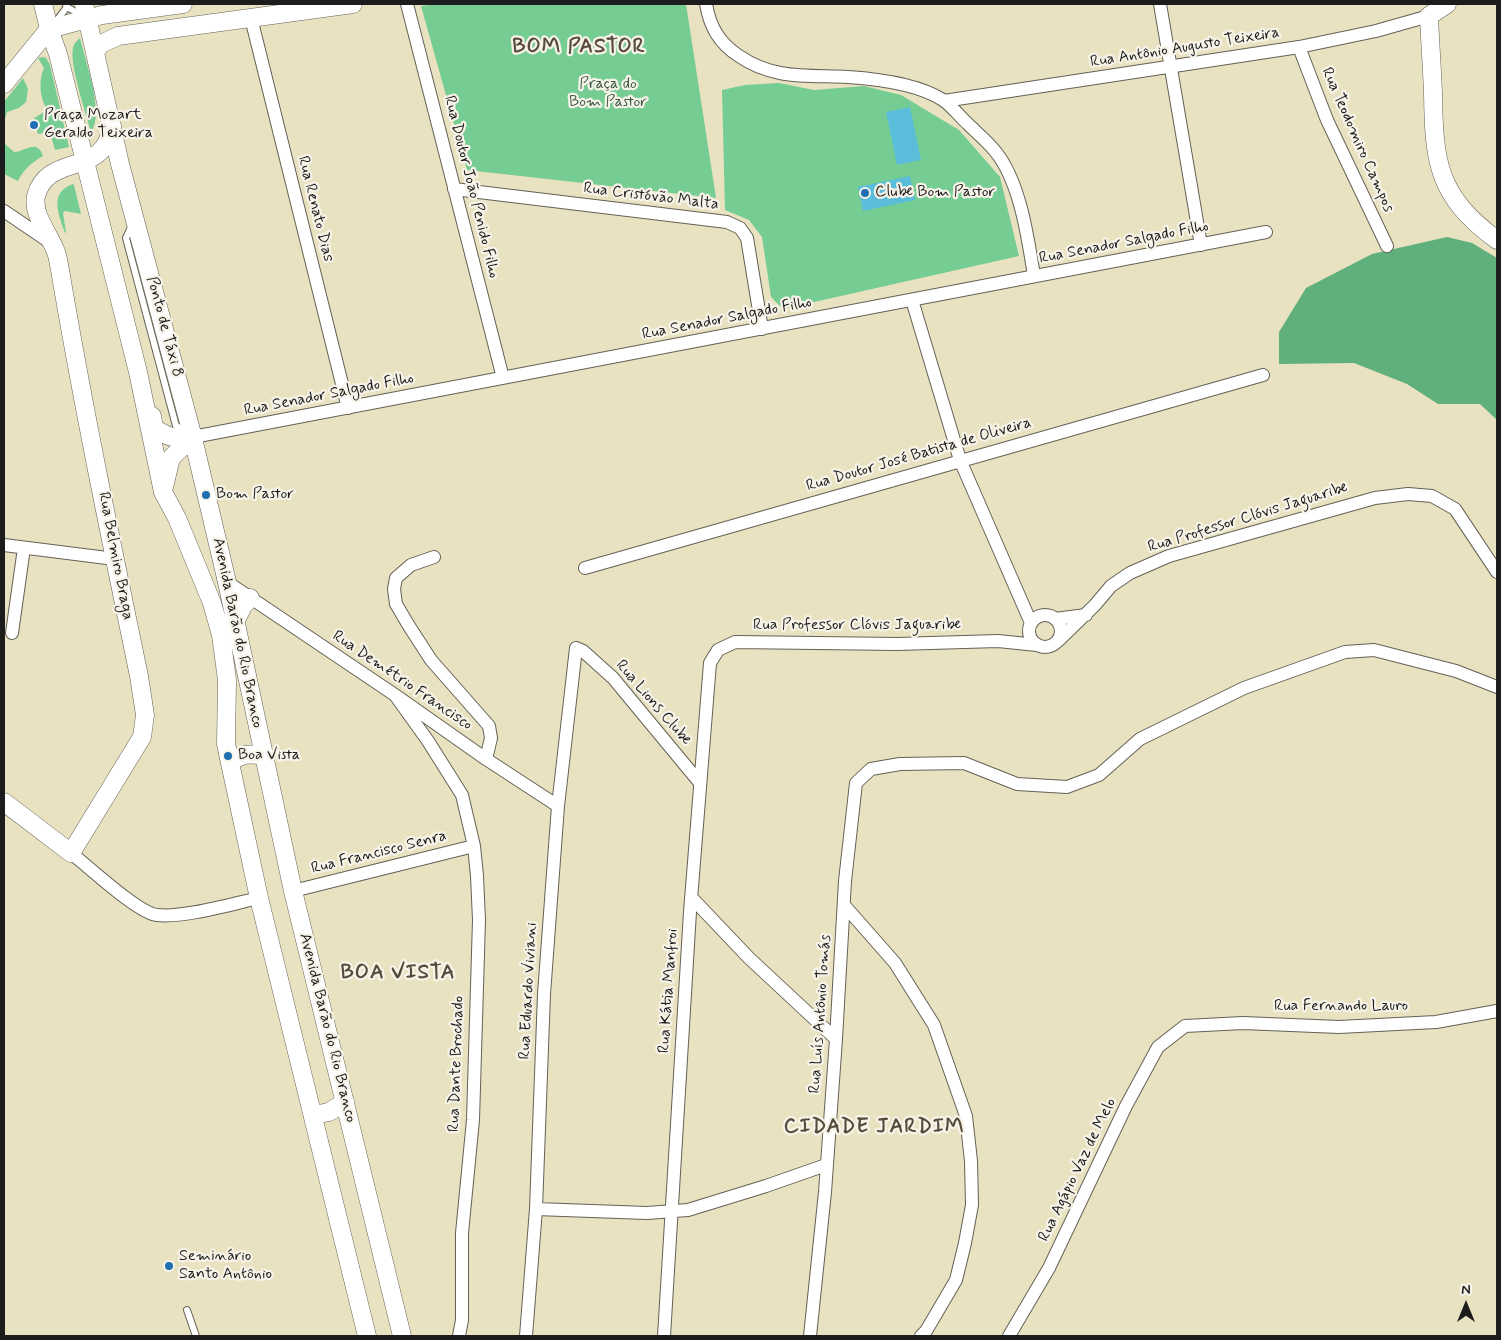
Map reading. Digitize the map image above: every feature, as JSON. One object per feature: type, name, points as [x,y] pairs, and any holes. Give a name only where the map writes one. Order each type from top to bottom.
[{"type":"main road","name":"Avenida Barão do Rio Branco","points":[[43,4],[58,54],[138,372],[163,492],[177,518],[212,603],[220,635],[227,680],[226,744],[259,898],[367,1336]]},
{"type":"main road","points":[[4,84],[49,29],[76,8],[184,4]]},
{"type":"main road","points":[[95,52],[100,44],[118,36],[353,4]]},
{"type":"main road","points":[[1447,4],[1429,16],[1434,139],[1439,167],[1446,186],[1458,205],[1497,240]]},
{"type":"main road","name":"Avenida Barão do Rio Branco","points":[[76,8],[95,52],[134,220],[193,436],[227,582],[292,891],[402,1336]]},
{"type":"main road","points":[[85,161],[106,144],[112,126]]},
{"type":"main road","name":"Rua Belmiro Braga","points":[[71,853],[142,737],[146,715],[56,252],[35,205],[37,194],[43,182],[52,173],[85,161]]},
{"type":"main road","points":[[138,372],[145,384],[154,428],[174,439],[193,436]]},
{"type":"main road","points":[[163,492],[171,458],[193,436]]},
{"type":"main road","points":[[177,518],[227,582]]},
{"type":"main road","points":[[235,622],[243,606],[250,598]]},
{"type":"main road","points":[[230,763],[239,756],[250,754],[263,756]]},
{"type":"main road","points":[[4,802],[71,853]]},
{"type":"main road","points":[[313,1115],[329,1112],[345,1102]]},
{"type":"street","name":"Rua Doutor João Penido Filho","points":[[407,4],[503,378]]},
{"type":"street","points":[[706,4],[709,21],[725,47],[753,66],[797,76],[878,80],[911,86],[944,101],[995,151],[1010,175],[1024,223],[1034,276]]},
{"type":"street","points":[[1160,4],[1201,245]]},
{"type":"street","name":"Rua Antônio Augusto Teixeira","points":[[944,101],[1298,46],[1376,31],[1429,16]]},
{"type":"street","name":"Rua Renato Dias","points":[[251,18],[348,408]]},
{"type":"street","name":"Rua Teodomiro Campos","points":[[1298,46],[1327,120],[1387,246]]},
{"type":"street","name":"Rua Cristóvão Malta","points":[[454,189],[727,222],[740,228],[747,238],[762,329]]},
{"type":"street","points":[[4,211],[51,243]]},
{"type":"street","name":"Rua Senador Salgado Filho","points":[[193,436],[1266,232]]},
{"type":"street","points":[[912,300],[960,460],[1030,628],[1033,642],[1041,647],[1050,646],[1058,640],[1060,627],[1055,619]]},
{"type":"street","name":"Rua Doutor José Batista de Oliveira","points":[[585,568],[1263,374]]},
{"type":"street","name":"Rua Professor Clóvis Jaguaribe","points":[[1058,640],[1086,614],[1111,586],[1130,573],[1169,556],[1375,498],[1408,494],[1432,496],[1455,509],[1497,572]]},
{"type":"street","points":[[4,545],[115,558]]},
{"type":"street","points":[[12,633],[24,548]]},
{"type":"street","points":[[434,557],[411,565],[396,578],[394,589],[396,604],[431,660],[489,726],[491,738],[486,759]]},
{"type":"street","name":"Rua Demétrio Francisco","points":[[227,582],[558,806]]},
{"type":"street","points":[[1030,628],[1034,619],[1043,616],[1055,619],[1086,614]]},
{"type":"street","name":"Rua Professor Clóvis Jaguaribe","points":[[998,642],[1030,628]]},
{"type":"street","name":"Rua Professor Clóvis Jaguaribe","points":[[718,650],[734,642],[897,644],[998,642],[1037,645]]},
{"type":"street","name":"Rua Lions Clube","points":[[576,648],[583,651],[613,678],[700,783]]},
{"type":"street","name":"Rua Eduardo Viviani","points":[[526,1336],[536,1208],[544,994],[558,806],[576,648]]},
{"type":"street","name":"Rua Kátia Manfroi","points":[[664,1336],[670,1211],[691,897],[710,663],[718,650]]},
{"type":"street","name":"Rua Luís Antônio Tomás","points":[[810,1336],[825,1192],[845,882],[856,783],[871,768],[900,764],[964,763],[1017,784],[1067,787],[1099,775],[1140,739],[1244,688],[1345,652],[1374,650],[1456,671],[1497,687]]},
{"type":"street","name":"Rua Dante Brochado","points":[[395,695],[428,741],[462,795],[474,846],[477,876],[479,920],[473,1120],[462,1233],[462,1320],[459,1336]]},
{"type":"street","name":"Rua Francisco Senra","points":[[292,891],[474,846]]},
{"type":"street","points":[[71,853],[141,910],[156,915],[182,914],[259,898]]},
{"type":"street","points":[[691,897],[749,958],[836,1039]]},
{"type":"street","points":[[844,905],[895,964],[934,1024],[966,1116],[971,1161],[972,1205],[965,1243],[956,1280],[926,1331],[921,1336]]},
{"type":"street","name":"Rua Fernando Lauro","points":[[1185,1026],[1243,1023],[1339,1027],[1436,1022],[1497,1011]]},
{"type":"street","name":"Rua Agápio Vaz de Melo","points":[[1009,1336],[1048,1268],[1126,1106],[1158,1047],[1185,1026]]},
{"type":"street","points":[[536,1208],[647,1213],[688,1210],[826,1165]]},
{"type":"lane","points":[[49,29],[76,8]]},
{"type":"lane","points":[[187,1310],[196,1336]]},
{"type":"green space","name":"Praça do Bom Pastor","points":[[436,4],[686,4],[716,198],[467,170],[421,6]]},
{"type":"green space","points":[[80,38],[95,100],[95,123],[91,132],[73,65],[73,48]]},
{"type":"green space","points":[[38,58],[46,58],[50,65],[69,147],[55,150],[50,132],[38,134],[33,119],[47,110],[41,89],[41,78],[44,68]]},
{"type":"green space","points":[[23,78],[28,89],[26,102],[19,108],[7,112],[4,123],[4,102]]},
{"type":"green space","name":"Clube Bom Pastor","points":[[779,83],[814,90],[864,86],[901,95],[959,130],[1000,177],[1019,256],[783,309],[771,297],[762,237],[749,220],[725,210],[722,90],[745,85]]},
{"type":"green space","points":[[4,143],[14,152],[30,147],[37,148],[43,156],[28,167],[18,181],[4,174]]},
{"type":"green space","points":[[73,184],[81,214],[65,211],[63,213],[65,233],[57,205],[60,193]]},
{"type":"green space","points":[[1447,237],[1472,243],[1497,258],[1497,420],[1480,404],[1438,404],[1407,384],[1354,363],[1279,364],[1279,332],[1306,288],[1372,254]]},
{"type":"water","points":[[910,107],[921,160],[897,165],[886,112]]},
{"type":"water","points":[[910,176],[915,200],[863,211],[858,187]]},
{"type":"place","name":"Praça Mozart Geraldo Teixeira","points":[[34,125]]},
{"type":"place","name":"Clube Bom Pastor","points":[[865,193]]},
{"type":"place","name":"Bom Pastor","points":[[206,495]]},
{"type":"place","name":"Boa Vista","points":[[228,756]]},
{"type":"place","name":"Seminário Santo Antônio","points":[[169,1266]]},
{"type":"district","name":"BOM PASTOR","points":[[579,48]]},
{"type":"district","name":"BOA VISTA","points":[[398,974]]},
{"type":"district","name":"CIDADE JARDIM","points":[[874,1128]]}]
